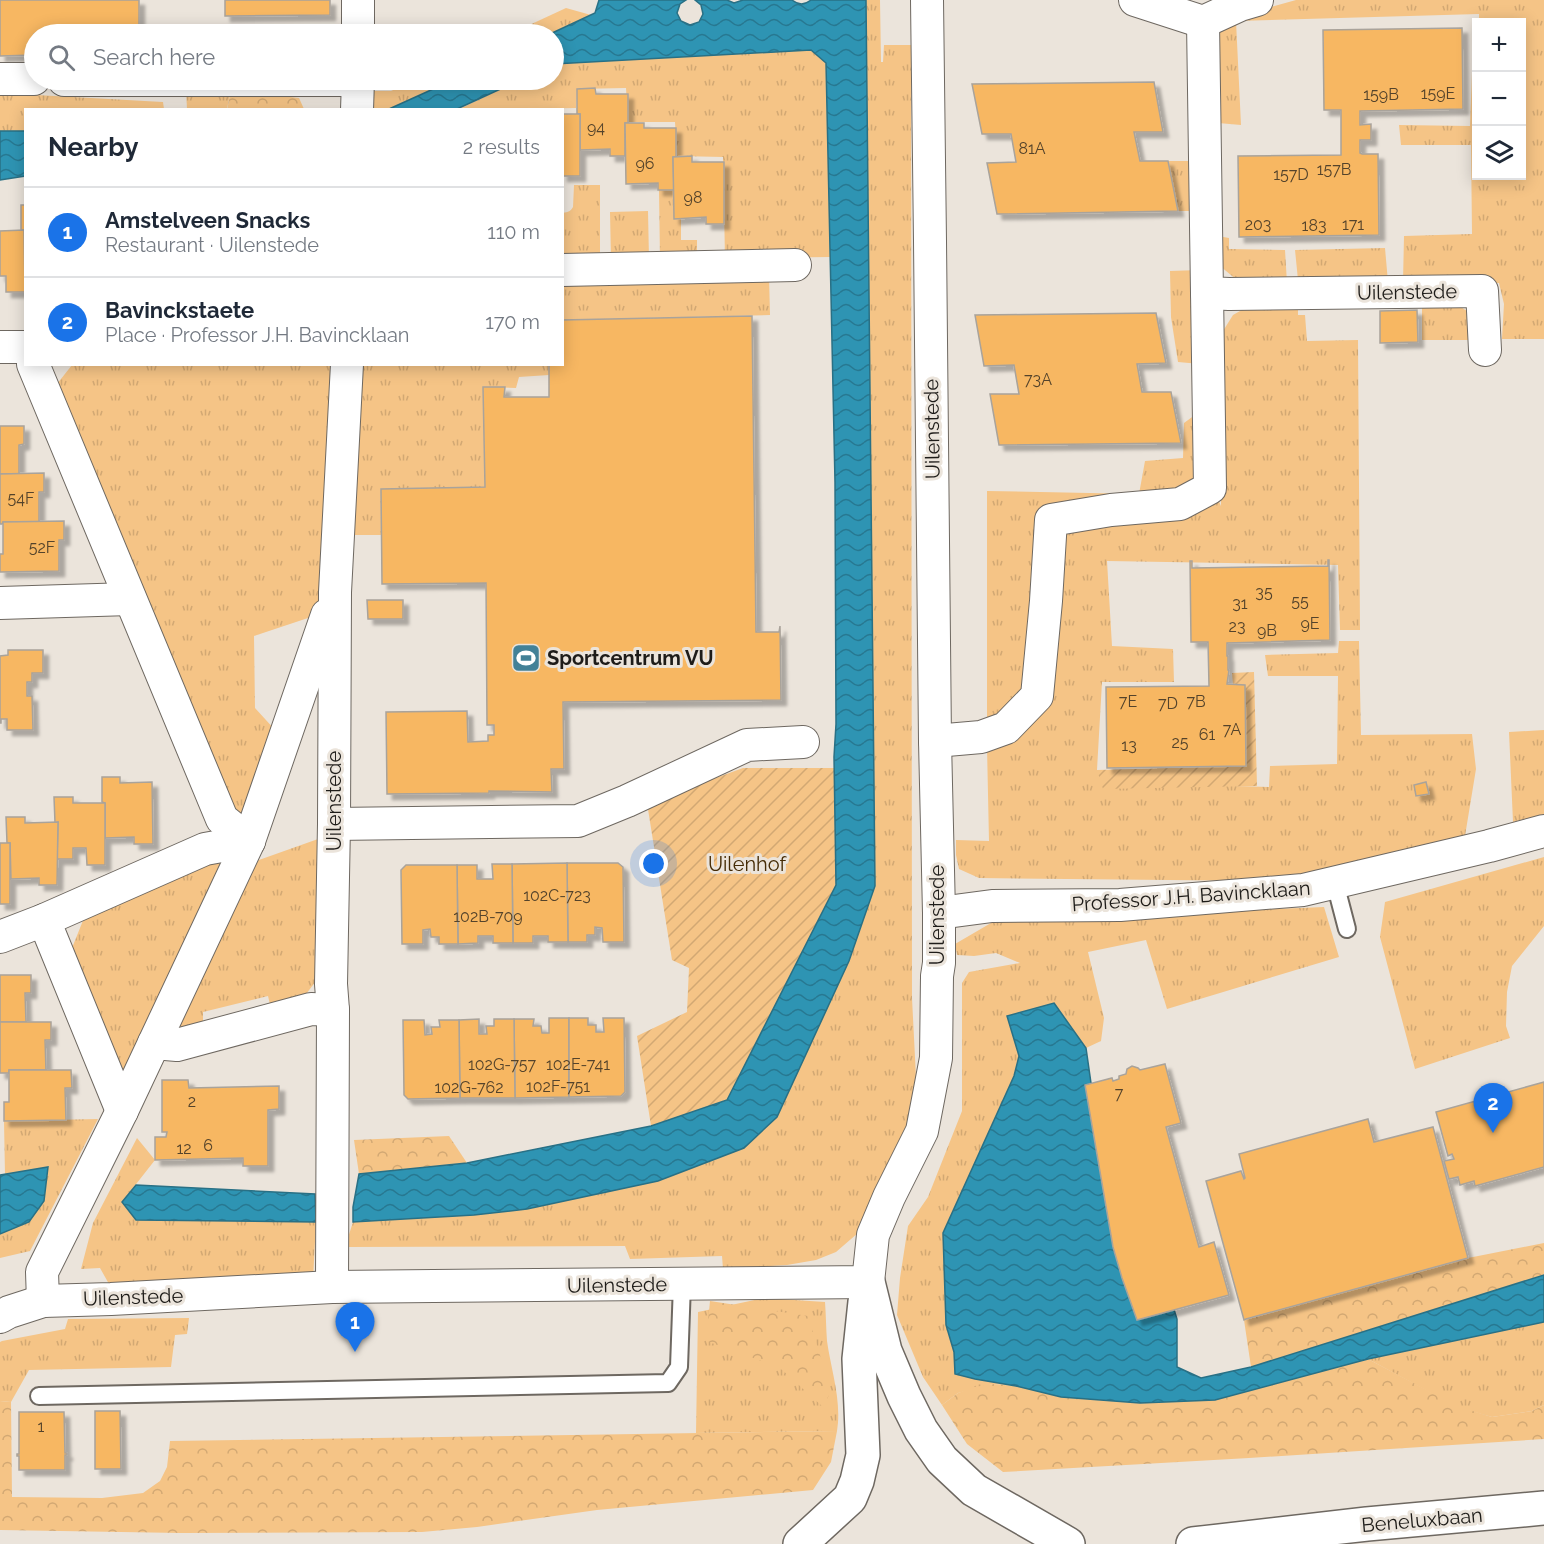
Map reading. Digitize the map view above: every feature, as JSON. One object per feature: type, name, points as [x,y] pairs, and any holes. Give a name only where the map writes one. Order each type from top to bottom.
[{"type":"main road","points":[[800,1544],[850,1498],[864,1455],[859,1359],[868,1282]]},
{"type":"main road","points":[[868,1282],[885,1351],[921,1430],[942,1460],[974,1490],[1068,1544]]},
{"type":"main road","name":"Beneluxbaan","points":[[1193,1544],[1367,1524],[1544,1508]]},
{"type":"street","points":[[358,0],[358,24]]},
{"type":"street","name":"Uilenstede","points":[[0,1317],[43,1301],[332,1287],[868,1282],[873,1235],[922,1131],[936,1058],[939,913],[934,741],[927,0]]},
{"type":"street","points":[[1135,0],[1203,22],[1257,0]]},
{"type":"street","points":[[934,741],[981,737],[1006,728],[1037,696],[1051,520],[1111,510],[1180,504],[1210,488],[1203,22]]},
{"type":"street","points":[[0,79],[24,80]]},
{"type":"street","points":[[564,270],[795,265]]},
{"type":"street","name":"Uilenstede","points":[[1207,293],[1482,291],[1485,350]]},
{"type":"street","points":[[0,347],[24,347]]},
{"type":"street","points":[[34,366],[222,819],[249,841]]},
{"type":"street","name":"Uilenstede","points":[[332,1287],[333,1010],[331,984],[335,592],[347,366]]},
{"type":"street","name":"Uilenstede","points":[[43,1301],[42,1272],[122,1112],[249,841],[335,592]]},
{"type":"street","points":[[0,603],[130,598]]},
{"type":"street","points":[[334,824],[578,821],[627,801],[747,745],[803,741]]},
{"type":"street","name":"Professor J.H. Bavincklaan","points":[[939,913],[992,906],[1120,905],[1303,890],[1544,831]]},
{"type":"street","points":[[0,937],[205,849],[249,841]]},
{"type":"street","points":[[44,920],[122,1112]]},
{"type":"street","points":[[154,1043],[177,1046],[311,1009],[333,1010]]},
{"type":"lane","points":[[1335,883],[1347,929]]},
{"type":"lane","points":[[39,1396],[668,1383],[679,1367],[682,1284]]},
{"type":"green space","points":[[866,0],[880,0],[881,62],[883,62],[884,45],[911,45],[912,998],[917,1097],[891,1174],[858,1233],[836,1252],[816,1260],[787,1265],[723,1269],[722,1256],[630,1259],[625,1246],[345,1247],[353,1222],[474,1215],[527,1209],[658,1181],[875,886]]},
{"type":"green space","points":[[1296,0],[1544,0],[1544,339],[1502,339],[1504,304],[1499,283],[1403,282],[1404,236],[1472,234],[1471,145],[1401,145],[1399,125],[1470,126],[1472,72],[1472,180],[1526,180],[1526,18],[1479,18],[1479,14],[1236,21],[1241,125],[1218,123],[1215,27],[1257,11]]},
{"type":"green space","points":[[566,8],[591,15],[564,28],[564,24],[532,24]]},
{"type":"green space","points":[[811,50],[826,63],[831,257],[725,258],[723,157],[677,156],[675,122],[628,122],[626,88],[577,89],[576,108],[461,108],[499,90],[564,90],[564,63]]},
{"type":"green space","points":[[186,90],[231,90],[227,108],[187,108]]},
{"type":"green space","points":[[231,90],[299,98],[304,108],[227,108]]},
{"type":"green space","points":[[431,90],[391,108],[368,108],[368,91]]},
{"type":"green space","points":[[0,93],[163,102],[164,108],[24,108],[24,131],[0,131]]},
{"type":"green space","points":[[1168,161],[1200,161],[1198,211],[1178,211]]},
{"type":"green space","points":[[574,185],[600,185],[600,259],[564,260],[564,213],[573,207]]},
{"type":"green space","points":[[659,190],[674,190],[681,218],[681,240],[697,240],[697,258],[660,259]]},
{"type":"green space","points":[[648,211],[649,259],[611,259],[610,212]]},
{"type":"green space","points":[[1218,236],[1229,238],[1229,249],[1285,250],[1287,283],[1243,285],[1220,266]]},
{"type":"green space","points":[[1385,248],[1388,282],[1298,280],[1295,250]]},
{"type":"green space","points":[[1199,270],[1200,364],[1178,362],[1171,317],[1170,271]]},
{"type":"green space","points":[[769,275],[770,315],[564,320],[564,276]]},
{"type":"green space","points":[[1454,303],[1472,314],[1472,340],[1422,340],[1422,304]]},
{"type":"green space","points":[[1247,307],[1298,308],[1298,315],[1305,315],[1307,341],[1358,340],[1360,630],[1340,630],[1338,565],[1107,561],[1112,646],[1173,649],[1174,682],[1102,682],[1097,770],[1165,784],[1269,787],[1270,766],[1337,764],[1338,676],[1268,676],[1265,655],[1338,653],[1339,641],[1359,641],[1361,735],[1472,734],[1476,769],[1465,836],[1326,870],[1270,881],[979,878],[959,869],[956,840],[989,841],[987,491],[1139,494],[1145,461],[1183,458],[1184,423],[1203,409],[1199,458],[1221,506],[1220,395],[1223,331],[1233,315]]},
{"type":"green space","points":[[71,366],[332,366],[320,614],[254,636],[255,708],[276,731],[245,820],[232,813],[53,389]]},
{"type":"green space","points":[[363,366],[549,366],[549,375],[519,377],[516,388],[483,387],[485,487],[381,489],[381,535],[352,535]]},
{"type":"green space","points":[[1254,672],[1257,786],[1103,789],[1097,770],[1246,766],[1245,686],[1233,685],[1232,673]]},
{"type":"green space","points":[[1544,730],[1544,814],[1513,822],[1509,732]]},
{"type":"green space","name":"Uilenhof","points":[[743,768],[842,768],[836,885],[727,1100],[651,1126],[637,1036],[687,1012],[689,968],[672,960],[647,803]]},
{"type":"green space","points":[[318,839],[316,981],[300,1002],[272,1013],[268,996],[203,1012],[203,1031],[174,1032],[248,864]]},
{"type":"green space","points":[[1544,857],[1544,926],[1512,966],[1507,992],[1506,1026],[1510,1038],[1415,1069],[1380,937],[1385,902]]},
{"type":"green space","points":[[210,858],[221,863],[120,1080],[70,953],[86,913]]},
{"type":"green space","points":[[1324,907],[1339,957],[1167,1009],[1146,940],[1088,952],[1104,1018],[1101,1041],[1086,1048],[1054,1003],[1019,1056],[1014,1076],[943,1233],[946,1325],[954,1352],[955,1373],[1016,1386],[993,1384],[958,1393],[942,1405],[923,1377],[897,1315],[908,1226],[928,1197],[962,1111],[962,983],[969,972],[1020,963],[996,953],[974,956],[957,955],[955,944],[991,923],[1005,920]]},
{"type":"green space","points":[[98,1119],[30,1251],[0,1258],[0,1234],[29,1222],[48,1168],[5,1175],[4,1121]]},
{"type":"green space","points":[[449,1136],[467,1163],[359,1174],[354,1140]]},
{"type":"green space","points":[[137,1138],[155,1160],[122,1202],[136,1220],[316,1222],[313,1280],[109,1284],[100,1268],[81,1269],[93,1223]]},
{"type":"green space","points":[[1544,1243],[1544,1275],[1251,1367],[1244,1320],[1468,1258]]},
{"type":"green space","points":[[764,1298],[825,1302],[827,1341],[837,1397],[837,1431],[696,1433],[698,1312]]},
{"type":"green space","points":[[710,1301],[808,1316],[831,1391],[823,1407],[779,1367],[706,1341]]},
{"type":"green space","points":[[189,1318],[187,1334],[175,1335],[171,1367],[29,1370],[11,1402],[0,1401],[0,1342],[2,1341],[65,1329],[68,1319]]},
{"type":"green space","points":[[1544,1322],[1544,1405],[1532,1411],[1492,1417],[1457,1407],[1368,1359]]},
{"type":"green space","points":[[1368,1359],[1457,1406],[1492,1417],[1532,1411],[1544,1405],[1544,1439],[1003,1472],[967,1444],[942,1405],[958,1393],[974,1387],[993,1384],[1016,1386],[1061,1397],[1140,1403],[1215,1400]]},
{"type":"green space","points":[[0,1401],[11,1402],[12,1497],[102,1498],[143,1493],[160,1481],[167,1467],[170,1441],[837,1431],[831,1462],[813,1490],[597,1510],[477,1527],[422,1532],[181,1533],[0,1530]]},
{"type":"water","points":[[599,0],[686,0],[680,4],[677,13],[681,21],[690,25],[699,22],[703,14],[701,5],[695,0],[727,0],[734,3],[743,0],[792,0],[802,4],[811,0],[866,0],[875,886],[849,961],[777,1117],[744,1148],[658,1181],[527,1209],[474,1215],[353,1222],[353,1207],[359,1174],[467,1163],[651,1126],[727,1100],[836,885],[835,482],[826,63],[811,50],[564,63],[564,27],[595,13]]},
{"type":"water","points":[[431,90],[498,90],[459,108],[391,108]]},
{"type":"water","points":[[0,131],[24,131],[24,176],[0,180]]},
{"type":"water","points":[[1054,1003],[1086,1048],[1091,1083],[1134,1293],[1173,1306],[1177,1319],[1177,1367],[1201,1378],[1251,1367],[1544,1275],[1544,1322],[1368,1359],[1215,1400],[1140,1403],[1061,1397],[955,1374],[954,1352],[946,1325],[943,1233],[1014,1076],[1019,1056],[1007,1016]]},
{"type":"water","points":[[48,1167],[44,1201],[29,1222],[0,1234],[0,1175]]},
{"type":"water","points":[[136,1185],[315,1194],[316,1222],[136,1220],[122,1202]]},
{"type":"building","points":[[0,0],[139,0],[139,24],[24,24],[24,55],[0,56]]},
{"type":"building","points":[[225,0],[330,0],[330,15],[225,16]]},
{"type":"building","points":[[1462,28],[1463,109],[1360,111],[1360,125],[1371,124],[1371,140],[1360,140],[1360,153],[1378,154],[1379,235],[1239,237],[1238,156],[1341,155],[1341,110],[1324,110],[1323,30]]},
{"type":"building","points":[[1154,82],[1163,132],[1134,132],[1140,161],[1168,161],[1178,211],[997,214],[987,163],[1016,162],[1011,134],[982,134],[972,84]]},
{"type":"building","points":[[595,88],[596,94],[628,94],[625,156],[610,156],[610,149],[580,150],[577,89]]},
{"type":"building","points":[[564,114],[580,114],[580,176],[564,176]]},
{"type":"building","points":[[625,123],[644,123],[644,128],[676,128],[676,157],[673,157],[674,190],[658,190],[658,183],[626,184]]},
{"type":"building","points":[[692,156],[692,162],[724,162],[724,224],[706,224],[706,217],[674,219],[673,157]]},
{"type":"building","points":[[21,205],[24,205],[24,230],[21,230]]},
{"type":"building","points":[[24,230],[24,292],[6,292],[6,276],[0,276],[0,231]]},
{"type":"building","points":[[1417,310],[1418,342],[1380,343],[1380,311]]},
{"type":"building","points":[[1156,313],[1166,363],[1137,364],[1142,392],[1171,392],[1181,443],[999,445],[990,394],[1019,394],[1014,365],[984,366],[975,315]]},
{"type":"building","points":[[752,316],[756,632],[779,632],[780,626],[781,700],[563,702],[564,769],[551,769],[552,792],[387,794],[386,712],[467,711],[468,742],[488,741],[488,735],[494,735],[494,725],[487,725],[486,583],[382,584],[381,489],[485,487],[483,387],[505,387],[504,397],[549,397],[549,366],[564,366],[564,320]]},
{"type":"building","points":[[0,426],[24,426],[24,444],[19,445],[19,474],[0,474]]},
{"type":"building","points":[[44,473],[44,492],[39,492],[39,522],[3,522],[0,524],[0,474]]},
{"type":"building","points":[[64,521],[64,540],[59,540],[59,571],[0,572],[0,554],[3,554],[3,522]]},
{"type":"building","points":[[1328,560],[1330,640],[1227,643],[1229,670],[1227,684],[1245,685],[1246,766],[1107,768],[1106,687],[1209,686],[1208,642],[1191,642],[1190,561],[1192,561],[1192,568],[1328,566]]},
{"type":"building","points":[[367,600],[403,600],[403,619],[368,619]]},
{"type":"building","points":[[8,650],[43,650],[43,673],[32,673],[32,682],[27,682],[27,696],[32,696],[33,730],[7,730],[7,719],[1,719],[0,723],[0,656],[8,655]]},
{"type":"building","points":[[102,777],[120,777],[120,783],[152,782],[153,844],[134,844],[134,837],[105,838]]},
{"type":"building","points":[[1426,782],[1429,794],[1416,796],[1414,785]]},
{"type":"building","points":[[54,797],[73,797],[73,803],[105,803],[105,865],[87,865],[86,848],[73,848],[73,859],[57,859],[58,822],[55,823]]},
{"type":"building","points":[[6,817],[25,817],[25,823],[58,822],[57,885],[39,885],[39,878],[11,879],[10,843],[7,843]]},
{"type":"building","points":[[0,843],[10,843],[10,904],[0,904]]},
{"type":"building","points":[[567,863],[618,863],[623,867],[624,942],[603,942],[602,928],[595,927],[595,935],[587,935],[587,942],[568,942]]},
{"type":"building","points":[[567,863],[568,942],[548,942],[548,936],[533,936],[533,943],[513,943],[512,864]]},
{"type":"building","points":[[492,864],[512,864],[513,943],[493,943],[493,936],[478,936],[478,943],[458,944],[457,865],[477,865],[477,879],[493,879]]},
{"type":"building","points":[[406,865],[457,865],[458,944],[439,944],[439,937],[431,937],[430,929],[423,930],[423,944],[402,944],[401,870]]},
{"type":"building","points":[[0,975],[31,975],[31,993],[25,993],[26,1022],[0,1022]]},
{"type":"building","points":[[549,1018],[569,1018],[569,1097],[515,1098],[514,1019],[534,1019],[533,1026],[541,1026],[542,1033],[549,1033]]},
{"type":"building","points":[[569,1018],[588,1018],[588,1025],[596,1025],[596,1032],[604,1032],[603,1018],[624,1018],[625,1092],[621,1096],[569,1097]]},
{"type":"building","points":[[479,1019],[479,1034],[487,1034],[486,1026],[494,1026],[494,1019],[514,1019],[515,1098],[460,1098],[459,1020]]},
{"type":"building","points":[[403,1020],[424,1020],[425,1035],[432,1034],[431,1027],[440,1027],[439,1020],[459,1020],[460,1098],[408,1099],[404,1095]]},
{"type":"building","points":[[0,1022],[51,1022],[51,1040],[45,1040],[46,1070],[9,1070],[9,1073],[0,1073]]},
{"type":"building","points":[[1165,1064],[1181,1123],[1166,1127],[1199,1247],[1214,1242],[1229,1295],[1137,1320],[1113,1247],[1085,1085],[1112,1078],[1113,1081],[1119,1079],[1119,1076],[1126,1074],[1127,1069],[1132,1066],[1140,1070]]},
{"type":"building","points":[[9,1070],[71,1070],[72,1088],[65,1088],[66,1120],[4,1121],[4,1102],[9,1102]]},
{"type":"building","points":[[162,1080],[188,1080],[189,1088],[279,1086],[279,1109],[268,1110],[268,1166],[243,1166],[243,1158],[155,1160],[155,1137],[166,1137],[167,1132],[162,1132]]},
{"type":"building","points":[[1544,1082],[1544,1167],[1475,1186],[1474,1181],[1460,1185],[1458,1177],[1449,1179],[1444,1161],[1454,1159],[1452,1154],[1448,1156],[1436,1112]]},
{"type":"building","points":[[1368,1119],[1374,1142],[1433,1127],[1468,1258],[1244,1320],[1206,1181],[1241,1171],[1244,1179],[1239,1154]]},
{"type":"building","points":[[95,1411],[120,1411],[121,1469],[95,1469]]},
{"type":"building","points":[[19,1412],[64,1412],[65,1453],[67,1453],[65,1470],[19,1470],[17,1454],[19,1454]]},
{"type":"place","name":"Sportcentrum VU","points":[[526,658]]},
{"type":"place","name":"Bavinckstaete","points":[[1493,1133]]},
{"type":"place","name":"Amstelveen Snacks","points":[[355,1352]]}]
